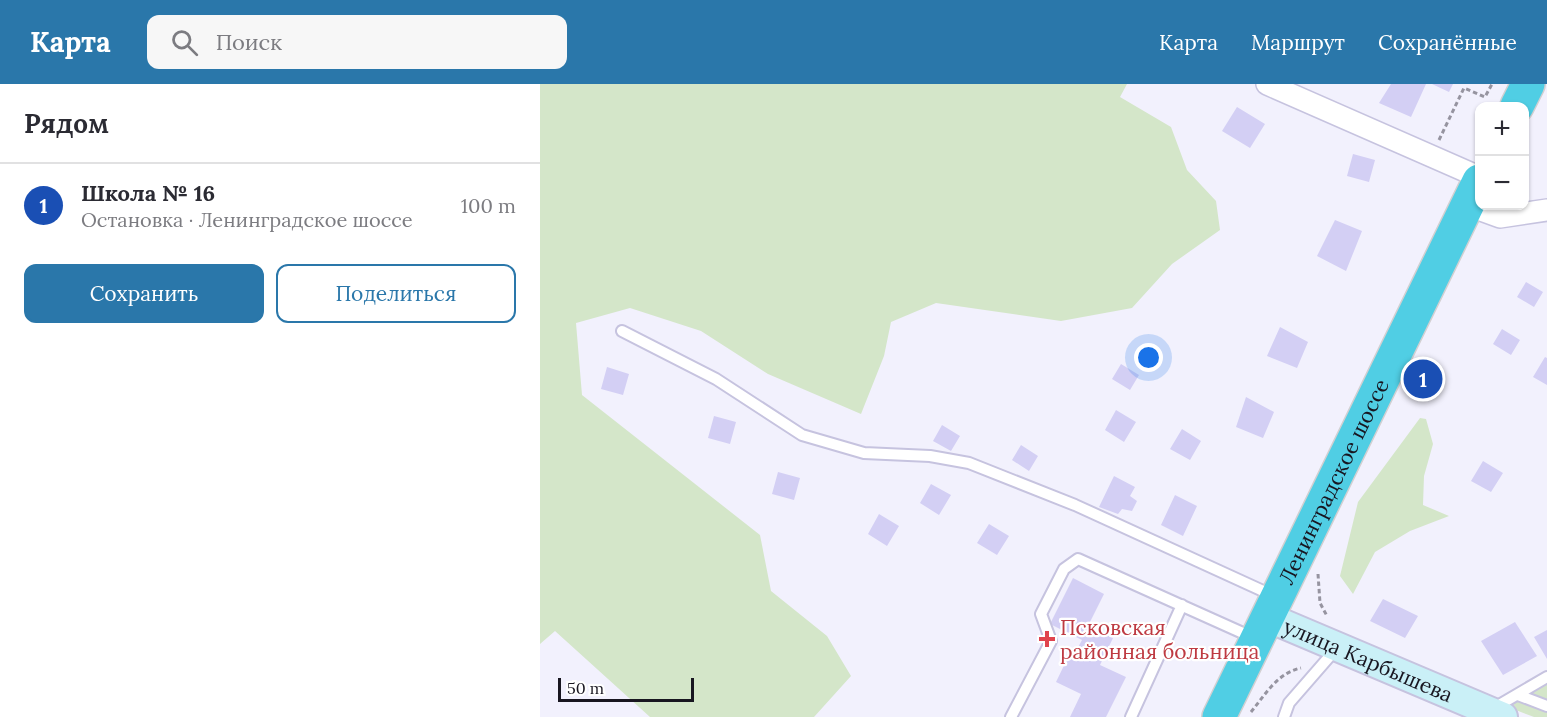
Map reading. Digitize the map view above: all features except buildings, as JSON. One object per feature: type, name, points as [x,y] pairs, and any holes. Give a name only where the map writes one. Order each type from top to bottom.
[{"type":"highway","points":[[1519,102],[1528,84]]},
{"type":"highway","name":"Ленинградское шоссе","points":[[1219,717],[1475,188]]},
{"type":"street","points":[[1267,84],[1431,156],[1475,188]]},
{"type":"street","points":[[1494,210],[1500,217],[1547,210]]},
{"type":"street","name":"улица Карбышева","points":[[1267,618],[1503,708]]},
{"type":"lane","points":[[622,332],[716,379],[802,435],[864,453],[930,456],[969,463],[1075,505],[1267,618]]},
{"type":"lane","points":[[1011,717],[1051,641],[1041,614],[1064,569],[1078,559],[1182,605],[1267,618]]},
{"type":"lane","points":[[1131,717],[1182,605]]},
{"type":"lane","points":[[1284,717],[1289,703],[1338,647]]},
{"type":"lane","points":[[1503,708],[1547,677]]},
{"type":"lane","points":[[1503,708],[1547,706]]},
{"type":"path","points":[[1431,156],[1465,86],[1485,97],[1492,84]]},
{"type":"green space","points":[[540,84],[1127,84],[1120,97],[1171,127],[1187,170],[1216,201],[1220,230],[1172,264],[1132,308],[1061,321],[936,303],[891,322],[884,356],[861,414],[768,374],[701,331],[630,308],[576,323],[582,395],[760,535],[771,591],[827,636],[851,676],[814,717],[650,717],[555,631],[540,644]]},
{"type":"green space","points":[[1420,418],[1426,419],[1433,444],[1424,476],[1423,505],[1449,516],[1410,531],[1375,552],[1353,594],[1340,576],[1358,502]]},
{"type":"green space","points":[[1547,683],[1547,717],[1534,717],[1508,707]]},
{"type":"place","name":"Школа № 16","points":[[1423,379]]},
{"type":"place","name":"Псковская районная больница","points":[[1047,639]]}]
